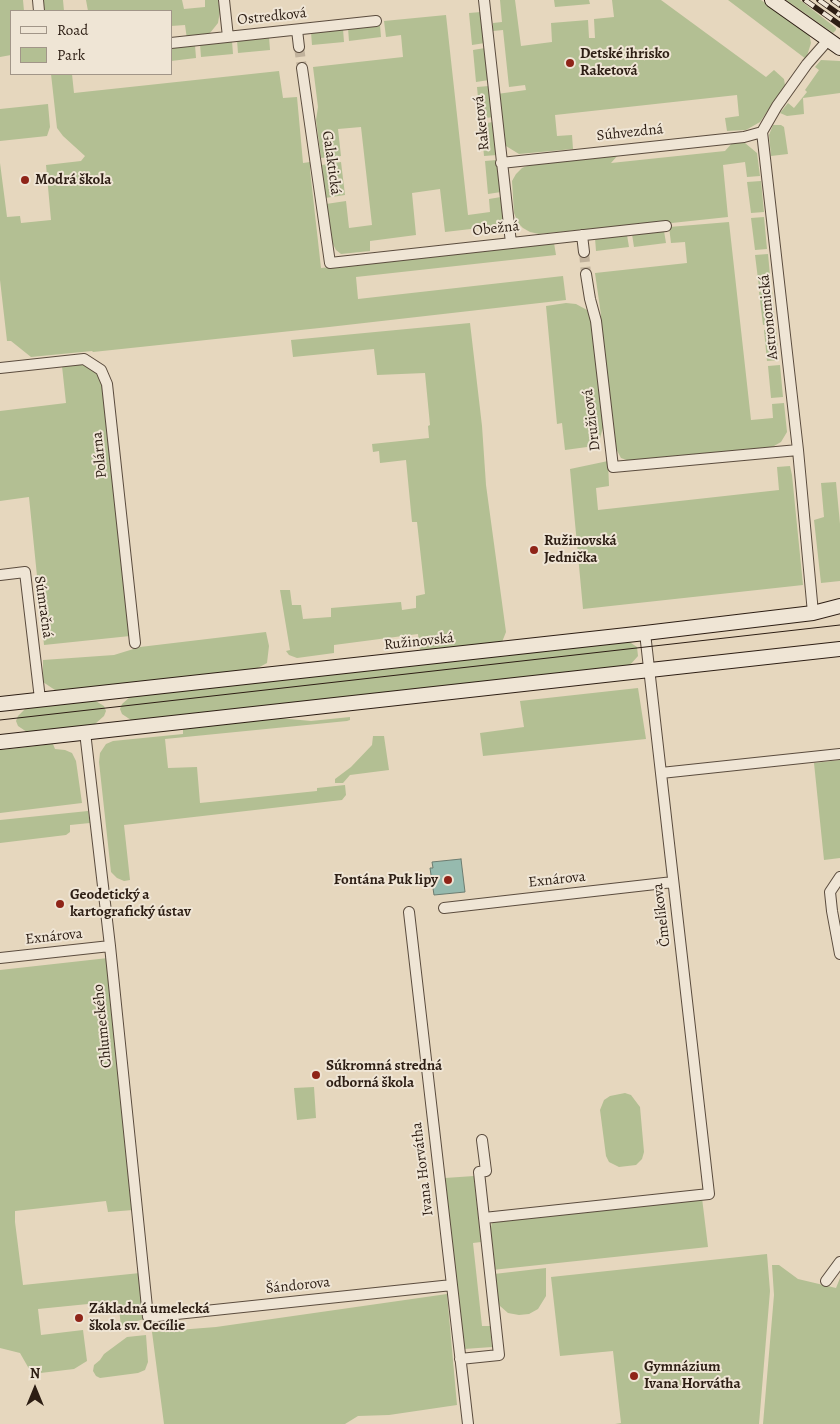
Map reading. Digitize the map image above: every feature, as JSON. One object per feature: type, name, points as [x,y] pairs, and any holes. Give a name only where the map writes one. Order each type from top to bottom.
[{"type":"street","points":[[224,0],[228,37]]},
{"type":"street","name":"Raketová","points":[[484,0],[511,243]]},
{"type":"street","points":[[762,132],[777,106],[807,64],[834,43],[772,0]]},
{"type":"street","name":"Ostredková","points":[[172,43],[376,21]]},
{"type":"street","points":[[297,30],[299,47]]},
{"type":"street","name":"Galaktická","points":[[302,68],[330,263]]},
{"type":"street","name":"Súhvezdná","points":[[501,163],[744,137],[762,132]]},
{"type":"street","name":"Astronomická","points":[[762,132],[798,450],[813,613]]},
{"type":"street","name":"Obežná","points":[[330,263],[666,226]]},
{"type":"street","points":[[582,235],[584,252]]},
{"type":"street","name":"Družicová","points":[[586,274],[596,321],[613,467],[798,450]]},
{"type":"street","name":"Polárna","points":[[0,368],[84,359],[101,370],[107,384],[135,643]]},
{"type":"street","name":"Súmračná","points":[[0,574],[25,572],[40,699]]},
{"type":"street","name":"Ružinovská","points":[[0,704],[645,633],[813,613],[840,606]]},
{"type":"street","name":"Čmelíkova","points":[[484,1218],[709,1194],[645,633]]},
{"type":"street","points":[[0,742],[840,649]]},
{"type":"street","name":"Chlumeckého","points":[[85,732],[110,946],[148,1317]]},
{"type":"street","points":[[661,773],[840,754]]},
{"type":"street","points":[[840,877],[830,892],[840,954]]},
{"type":"street","name":"Exnárova","points":[[444,908],[673,882]]},
{"type":"street","name":"Ivana Horvátha","points":[[409,912],[468,1424]]},
{"type":"street","name":"Exnárova","points":[[0,958],[110,946]]},
{"type":"street","points":[[460,1359],[498,1355],[479,1172],[486,1171],[482,1140]]},
{"type":"street","points":[[826,1281],[840,1262]]},
{"type":"street","name":"Šándorova","points":[[148,1317],[452,1285]]},
{"type":"green space","points":[[0,0],[23,0],[24,10],[10,10],[10,55],[0,57]]},
{"type":"green space","points":[[42,0],[63,0],[64,10],[43,10]]},
{"type":"green space","points":[[86,0],[182,0],[184,9],[205,7],[205,0],[218,0],[220,11],[218,23],[210,33],[198,38],[187,39],[185,25],[172,26],[172,10],[88,10]]},
{"type":"green space","points":[[500,0],[515,0],[521,46],[552,42],[551,23],[588,20],[589,38],[595,38],[594,19],[614,17],[612,0],[661,0],[766,77],[774,70],[784,79],[785,85],[760,122],[746,130],[727,131],[725,118],[739,116],[737,95],[555,115],[557,136],[572,135],[573,149],[519,154],[506,146],[501,134],[497,94],[526,90],[525,85],[509,87],[503,30],[493,31],[493,23],[502,22]]},
{"type":"green space","points":[[554,0],[589,0],[590,4],[555,7]]},
{"type":"green space","points":[[728,0],[761,0],[809,33],[811,43],[806,59]]},
{"type":"green space","points":[[786,0],[800,0],[836,28],[836,30],[833,33]]},
{"type":"green space","points":[[481,12],[485,43],[472,45],[469,13]]},
{"type":"green space","points":[[446,15],[468,215],[490,212],[489,199],[501,197],[504,227],[445,232],[440,189],[412,193],[416,235],[370,241],[370,251],[341,254],[336,250],[330,238],[326,204],[346,201],[349,228],[372,225],[361,127],[338,129],[341,156],[321,158],[316,120],[318,107],[313,67],[403,57],[401,35],[386,37],[384,21]]},
{"type":"green space","points":[[380,25],[381,37],[349,41],[348,28]]},
{"type":"green space","points":[[343,29],[344,42],[312,45],[311,32]]},
{"type":"green space","points":[[269,37],[270,50],[238,53],[237,40]]},
{"type":"green space","points":[[232,41],[233,54],[201,57],[200,44]]},
{"type":"green space","points":[[195,45],[196,58],[172,61],[172,47]]},
{"type":"green space","points":[[485,48],[489,80],[476,82],[473,50]]},
{"type":"green space","points":[[821,60],[840,61],[840,93],[803,98],[804,114],[787,116],[780,113],[788,103],[794,108],[807,92],[805,90],[819,70],[815,67]]},
{"type":"green space","points":[[279,71],[283,98],[297,97],[303,163],[310,162],[321,268],[554,243],[556,255],[356,277],[358,299],[563,276],[566,300],[329,327],[31,357],[11,341],[7,341],[0,280],[0,163],[7,217],[20,216],[21,223],[51,220],[46,165],[81,161],[85,156],[57,128],[51,75],[72,75],[74,93]]},
{"type":"green space","points":[[489,86],[493,117],[480,119],[477,87]]},
{"type":"green space","points":[[48,104],[50,127],[47,136],[0,141],[0,109]]},
{"type":"green space","points":[[493,122],[497,155],[484,156],[481,124]]},
{"type":"green space","points":[[773,125],[784,127],[788,154],[771,156],[769,135]]},
{"type":"green space","points":[[733,142],[745,143],[757,153],[760,176],[747,177],[745,162],[723,165],[728,217],[606,230],[598,228],[539,234],[523,228],[518,223],[514,213],[512,181],[522,168],[532,164],[618,155],[611,163],[725,151]]},
{"type":"green space","points":[[497,160],[501,192],[488,194],[485,161]]},
{"type":"green space","points":[[341,162],[345,195],[325,198],[322,165]]},
{"type":"green space","points":[[761,181],[764,212],[751,213],[747,182]]},
{"type":"green space","points":[[764,217],[767,249],[755,250],[751,218]]},
{"type":"green space","points":[[729,222],[751,420],[773,418],[772,404],[784,403],[787,432],[781,442],[767,450],[635,463],[621,458],[613,443],[601,336],[601,315],[595,273],[687,263],[685,242],[671,243],[669,227]]},
{"type":"green space","points":[[664,231],[666,243],[634,247],[632,234]]},
{"type":"green space","points":[[627,235],[629,247],[596,251],[595,238]]},
{"type":"green space","points":[[768,254],[771,286],[759,287],[755,255]]},
{"type":"green space","points":[[772,290],[775,323],[763,325],[759,292]]},
{"type":"green space","points":[[566,303],[576,304],[587,310],[592,321],[604,424],[600,438],[587,447],[565,450],[562,423],[557,424],[546,306]]},
{"type":"green space","points":[[470,323],[482,426],[486,485],[506,632],[502,642],[420,651],[418,634],[334,645],[334,653],[297,658],[289,655],[286,651],[290,650],[280,590],[290,590],[292,605],[301,605],[303,619],[331,617],[331,608],[401,602],[402,610],[416,608],[416,596],[425,594],[417,522],[412,522],[406,460],[380,463],[379,451],[373,452],[372,444],[429,438],[428,426],[430,425],[425,373],[377,375],[374,349],[293,357],[291,340]]},
{"type":"green space","points":[[776,328],[779,360],[767,361],[764,330]]},
{"type":"green space","points":[[83,363],[97,371],[102,381],[130,636],[44,645],[29,497],[0,501],[0,411],[66,403],[62,366]]},
{"type":"green space","points":[[780,365],[783,397],[771,398],[768,366]]},
{"type":"green space","points":[[608,461],[609,486],[596,488],[598,510],[779,490],[777,467],[790,466],[803,585],[583,609],[570,469]]},
{"type":"green space","points":[[836,482],[840,524],[840,581],[821,583],[814,520],[824,517],[821,483]]},
{"type":"green space","points":[[266,632],[269,646],[267,663],[254,670],[58,692],[43,682],[43,660],[114,655],[140,647]]},
{"type":"green space","points":[[628,641],[637,647],[638,656],[630,665],[131,720],[122,714],[120,709],[122,704],[130,697]]},
{"type":"green space","points":[[638,688],[646,739],[483,756],[480,733],[524,727],[520,701]]},
{"type":"green space","points":[[94,700],[104,706],[106,711],[104,716],[95,724],[27,732],[18,726],[16,721],[25,709]]},
{"type":"green space","points":[[350,717],[350,720],[347,721],[165,739],[168,768],[197,767],[200,803],[317,791],[317,788],[345,785],[346,795],[342,800],[124,825],[130,880],[124,881],[117,878],[111,872],[99,762],[100,753],[106,744],[113,741],[183,734],[183,729],[279,718],[311,721]]},
{"type":"green space","points":[[373,736],[384,736],[389,770],[350,775],[343,783],[335,783],[335,779],[351,767],[372,745]]},
{"type":"green space","points":[[53,744],[55,749],[72,753],[76,761],[82,803],[0,813],[0,750]]},
{"type":"green space","points":[[840,760],[840,858],[824,860],[814,763]]},
{"type":"green space","points":[[88,811],[90,823],[70,825],[70,832],[66,835],[0,843],[0,820]]},
{"type":"green space","points":[[108,958],[133,1210],[108,1212],[106,1201],[15,1211],[15,1222],[23,1285],[140,1273],[144,1319],[121,1326],[118,1301],[38,1309],[41,1335],[83,1330],[87,1361],[74,1369],[32,1374],[20,1353],[0,1348],[0,970]]},
{"type":"green space","points":[[314,1087],[316,1118],[297,1120],[294,1088]]},
{"type":"green space","points":[[625,1093],[631,1095],[640,1107],[644,1152],[642,1159],[636,1165],[619,1167],[609,1162],[606,1156],[600,1110],[604,1100],[610,1096]]},
{"type":"green space","points":[[474,1176],[481,1242],[473,1243],[482,1326],[490,1326],[492,1347],[464,1349],[445,1178]]},
{"type":"green space","points":[[702,1198],[708,1247],[492,1270],[489,1242],[492,1221]]},
{"type":"green space","name":"Gymnázium Ivana Horvátha","points":[[767,1254],[770,1291],[759,1424],[615,1424],[621,1423],[613,1351],[560,1356],[551,1277]]},
{"type":"green space","points":[[772,1265],[779,1265],[798,1279],[836,1288],[840,1278],[840,1424],[763,1424],[774,1295]]},
{"type":"green space","points":[[546,1268],[546,1296],[538,1309],[529,1314],[519,1315],[508,1313],[500,1306],[494,1274]]},
{"type":"green space","points":[[447,1294],[457,1405],[389,1415],[358,1416],[345,1424],[164,1424],[152,1332],[216,1327]]},
{"type":"green space","points":[[146,1335],[148,1362],[145,1370],[138,1373],[100,1378],[96,1376],[93,1371],[94,1365],[104,1354],[127,1337]]},
{"type":"water","name":"Fontána Puk lipy","points":[[461,859],[465,892],[434,895],[430,868],[433,868],[432,862]]},
{"type":"tunnel","points":[[299,47],[302,68]]},
{"type":"tunnel","points":[[584,252],[586,274]]},
{"type":"tram line","points":[[0,720],[840,625]]},
{"type":"railway","points":[[805,0],[840,25]]},
{"type":"railway","points":[[819,0],[840,15]]},
{"type":"railway","points":[[833,0],[840,5]]},
{"type":"place","name":"Detské ihrisko Raketová","points":[[570,63]]},
{"type":"place","name":"Modrá škola","points":[[25,180]]},
{"type":"place","name":"Ružinovská Jednička","points":[[534,550]]},
{"type":"place","name":"Fontána Puk lipy","points":[[448,880]]},
{"type":"place","name":"Geodetický a kartografický ústav","points":[[60,904]]},
{"type":"place","name":"Súkromná stredná odborná škola","points":[[316,1075]]},
{"type":"place","name":"Základná umelecká škola sv. Cecílie","points":[[79,1318]]},
{"type":"place","name":"Gymnázium Ivana Horvátha","points":[[634,1376]]}]
